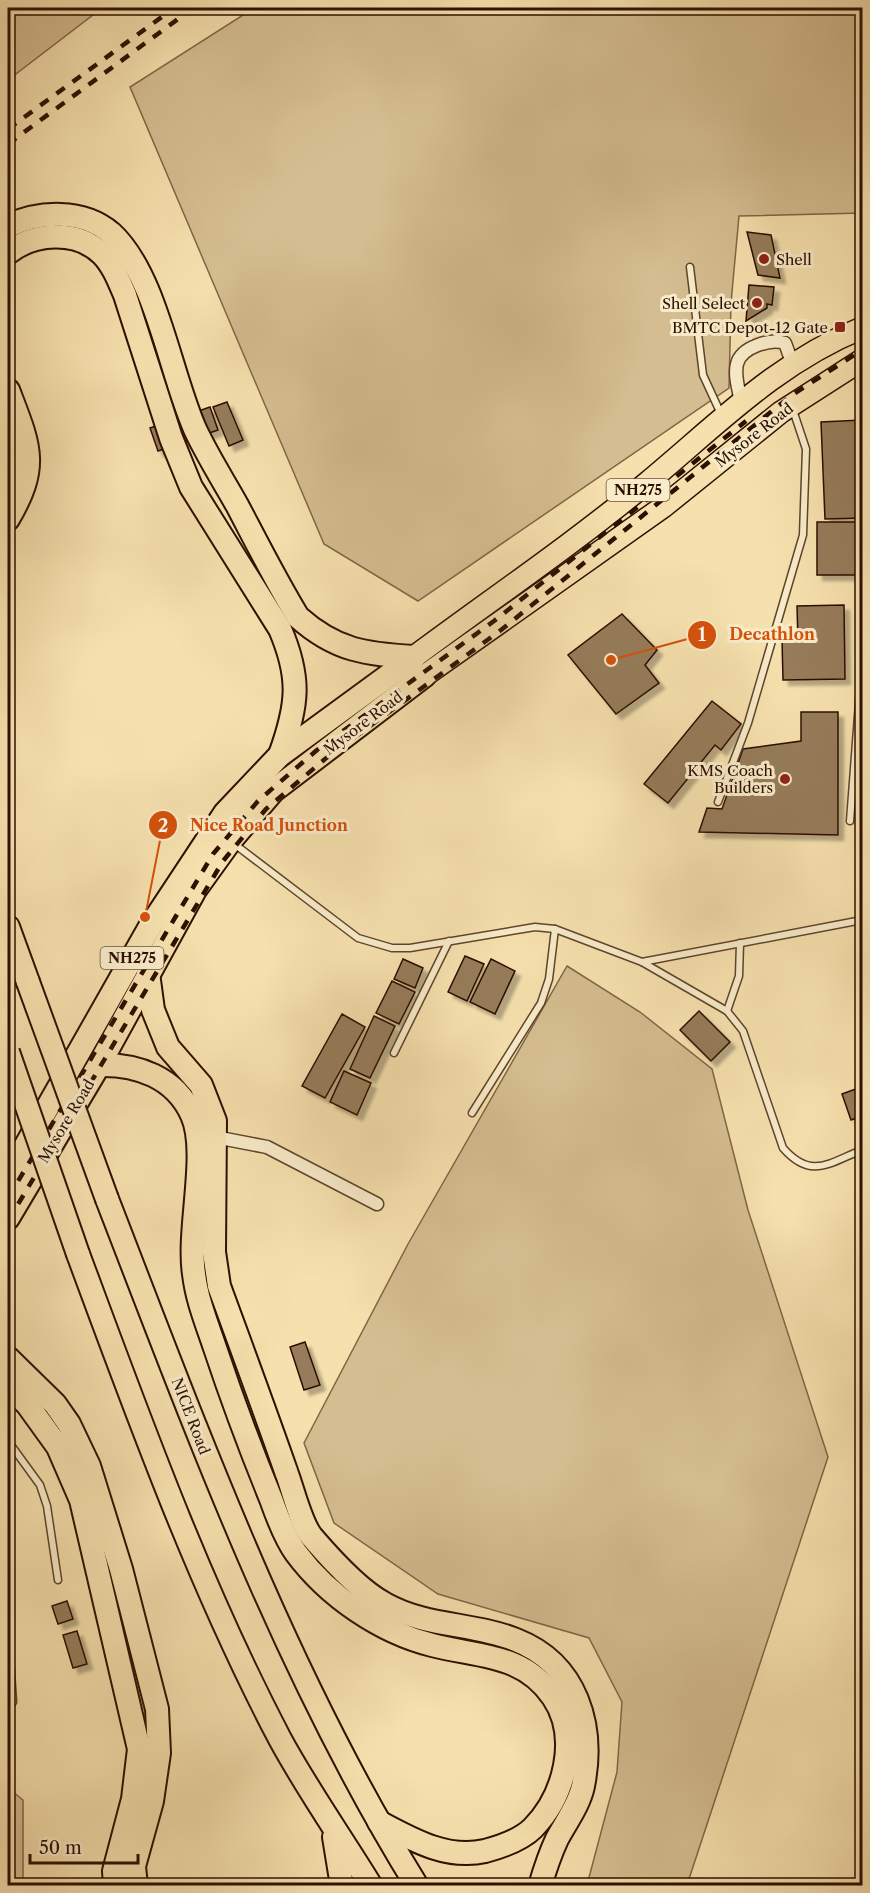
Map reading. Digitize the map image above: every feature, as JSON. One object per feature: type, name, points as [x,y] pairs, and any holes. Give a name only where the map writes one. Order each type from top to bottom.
[{"type":"highway","points":[[8,226],[44,214],[60,214],[97,224],[124,247],[144,283],[195,429],[298,617],[325,638],[342,646],[364,654],[419,667]]},
{"type":"highway","points":[[8,254],[32,240],[52,237],[73,238],[88,244],[103,255],[115,272],[125,294],[171,438],[191,487],[280,628],[290,651],[294,672],[294,718],[280,755]]},
{"type":"highway","name":"Mysore Road","points":[[8,1218],[99,1065],[195,890],[231,840],[273,791],[543,564],[648,482],[772,377],[862,328]]},
{"type":"highway","name":"Mysore Road","points":[[8,1177],[179,879],[225,813],[280,755],[663,507],[786,409],[862,360]]},
{"type":"highway","points":[[772,377],[786,409]]},
{"type":"highway","points":[[8,390],[30,459],[20,498],[8,519]]},
{"type":"highway","points":[[8,447],[8,472]]},
{"type":"highway","name":"NICE Road","points":[[8,927],[107,1199],[253,1569],[307,1686],[379,1822],[417,1886]]},
{"type":"highway","points":[[148,973],[157,1019],[168,1047],[201,1085],[215,1121],[214,1252],[219,1286],[309,1534],[347,1573],[384,1604],[433,1622],[516,1640],[541,1654],[560,1671],[576,1692],[583,1712],[586,1732],[587,1760],[582,1789],[549,1857],[540,1886]]},
{"type":"highway","points":[[8,1052],[78,1254],[156,1464],[216,1607],[281,1740],[371,1886]]},
{"type":"highway","points":[[99,1065],[131,1066],[151,1073],[181,1097],[191,1113],[198,1140],[192,1245],[193,1273],[199,1300],[232,1397],[272,1502],[295,1552],[331,1589],[377,1624],[429,1644],[501,1658],[533,1674],[555,1699],[563,1716],[566,1738],[563,1776],[555,1798],[531,1830],[484,1851],[458,1852],[419,1844],[379,1822]]},
{"type":"highway","points":[[8,1358],[39,1386],[69,1424],[89,1466],[110,1571],[139,1749],[133,1799],[114,1871],[115,1886]]},
{"type":"highway","points":[[8,1386],[27,1404],[58,1447],[110,1571],[157,1709],[159,1730],[152,1801],[134,1866],[136,1886]]},
{"type":"highway","points":[[330,1819],[342,1886]]},
{"type":"street","points":[[741,402],[736,365],[741,356],[768,341],[778,340],[785,343],[793,365]]},
{"type":"street","points":[[215,1137],[267,1148],[377,1204]]},
{"type":"lane","points":[[690,267],[703,375],[723,417]]},
{"type":"lane","points":[[718,802],[748,723],[803,535],[806,449],[786,409]]},
{"type":"lane","points":[[850,821],[862,663]]},
{"type":"lane","points":[[231,840],[358,938],[392,948],[410,948],[535,927],[555,929],[642,962],[727,1011],[743,1031],[783,1148],[792,1158],[804,1167],[819,1167],[862,1150]]},
{"type":"lane","points":[[642,962],[862,920]]},
{"type":"lane","points":[[472,1113],[541,1003],[549,979],[555,929]]},
{"type":"lane","points":[[394,1053],[449,941]]},
{"type":"lane","points":[[727,1011],[739,976],[740,943]]},
{"type":"lane","points":[[8,1441],[40,1485],[47,1506],[58,1580]]},
{"type":"lane","points":[[8,1627],[13,1702]]},
{"type":"shaded area","points":[[8,8],[102,8],[8,80]]},
{"type":"shaded area","points":[[254,8],[862,8],[862,213],[739,216],[731,303],[729,388],[418,601],[324,544],[130,87]]},
{"type":"shaded area","points":[[567,966],[640,1012],[712,1069],[748,1210],[828,1457],[687,1885],[587,1885],[617,1772],[622,1702],[589,1638],[438,1594],[334,1523],[304,1443],[408,1244]]},
{"type":"shaded area","points":[[8,1788],[23,1800],[23,1885],[8,1885]]},
{"type":"building","points":[[747,232],[771,235],[780,278],[758,275]]},
{"type":"building","points":[[749,285],[774,287],[772,305],[767,304],[767,308],[746,321]]},
{"type":"building","points":[[227,402],[243,440],[229,446],[213,407]]},
{"type":"building","points":[[210,407],[218,430],[158,451],[150,428]]},
{"type":"building","points":[[862,420],[862,518],[825,519],[821,422]]},
{"type":"building","points":[[817,522],[862,522],[862,575],[817,575]]},
{"type":"building","points":[[844,605],[845,679],[783,680],[782,640],[798,640],[797,606]]},
{"type":"building","points":[[622,614],[657,650],[645,665],[659,683],[616,714],[568,655]]},
{"type":"building","points":[[862,691],[862,768],[860,768]]},
{"type":"building","points":[[712,701],[741,724],[721,750],[715,745],[668,803],[644,784]]},
{"type":"building","name":"KMS Coach Builders","points":[[801,712],[838,712],[838,835],[699,832],[707,808],[722,809],[743,749],[801,741]]},
{"type":"building","points":[[861,773],[862,816],[859,816]]},
{"type":"building","points":[[465,956],[484,964],[467,1001],[448,992]]},
{"type":"building","points":[[403,959],[423,968],[415,988],[394,979]]},
{"type":"building","points":[[491,959],[515,971],[495,1014],[470,1002]]},
{"type":"building","points":[[392,981],[415,992],[399,1024],[376,1013]]},
{"type":"building","points":[[699,1011],[730,1042],[711,1061],[680,1030]]},
{"type":"building","points":[[342,1014],[365,1027],[325,1098],[302,1086]]},
{"type":"building","points":[[374,1016],[395,1026],[370,1078],[350,1069]]},
{"type":"building","points":[[344,1071],[371,1083],[357,1115],[330,1102]]},
{"type":"building","points":[[861,1087],[862,1116],[851,1120],[842,1094]]},
{"type":"building","points":[[305,1342],[320,1385],[304,1390],[290,1347]]},
{"type":"building","points":[[67,1601],[73,1619],[58,1624],[52,1606]]},
{"type":"building","points":[[77,1631],[87,1664],[73,1668],[63,1635]]},
{"type":"railway","points":[[8,129],[174,8]]},
{"type":"railway","points":[[8,144],[193,8]]},
{"type":"railway","points":[[8,1221],[223,861],[266,809],[325,759],[501,630],[792,395],[862,350]]},
{"type":"railway","points":[[8,1198],[213,854],[258,801],[317,750],[494,621],[746,421]]},
{"type":"place","name":"Shell","points":[[764,259]]},
{"type":"place","name":"Shell Select","points":[[757,303]]},
{"type":"place","name":"BMTC Depot-12 Gate","points":[[840,327]]},
{"type":"place","name":"Decathlon","points":[[611,660]]},
{"type":"place","name":"KMS Coach Builders","points":[[785,779]]},
{"type":"place","name":"Nice Road Junction","points":[[145,917]]}]
